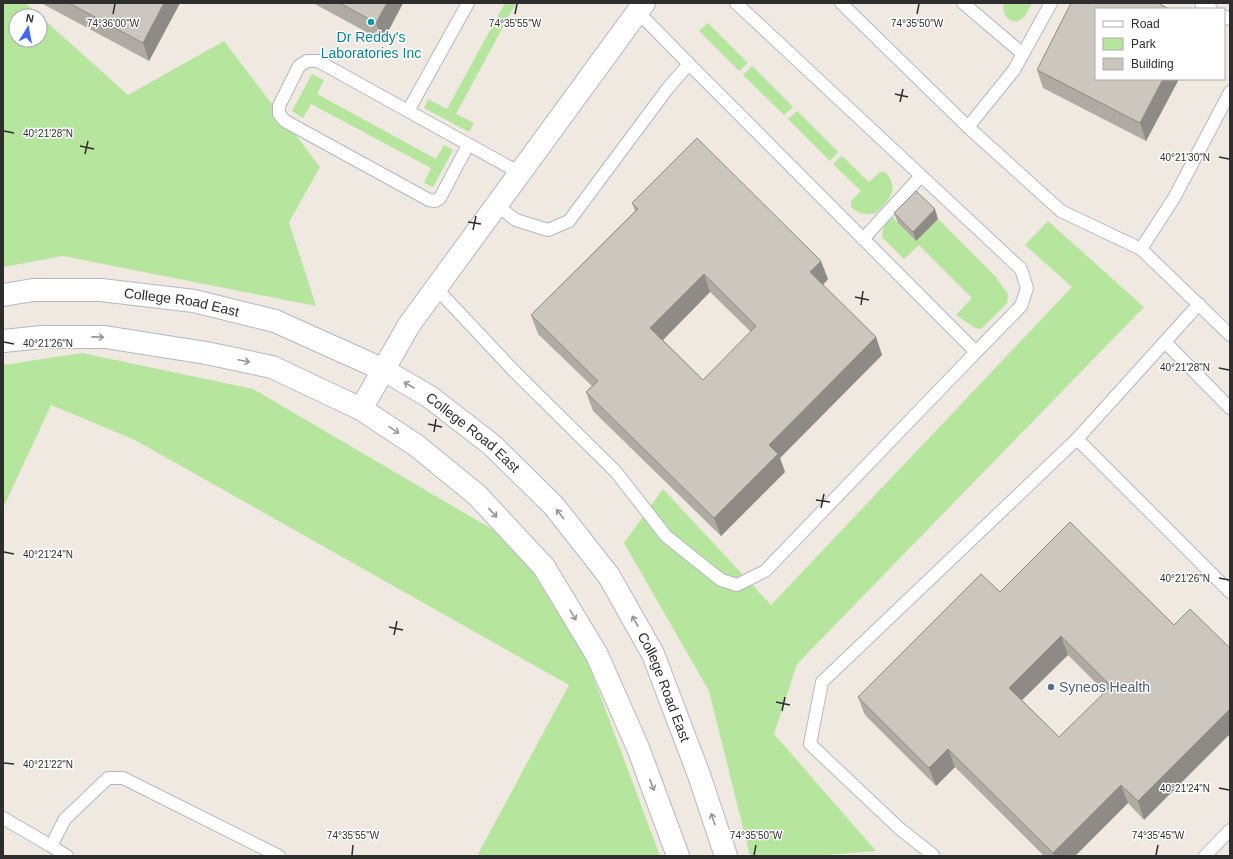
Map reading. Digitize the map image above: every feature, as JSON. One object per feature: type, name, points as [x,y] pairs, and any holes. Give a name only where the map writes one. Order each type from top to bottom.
[{"type":"street","points":[[361,409],[409,325],[641,7]]},
{"type":"street","name":"College Road East","points":[[3,295],[33,290],[101,290],[194,301],[275,321],[384,370],[430,397],[492,445],[554,506],[609,576],[653,654],[699,774],[726,856]]},
{"type":"street","points":[[3,341],[43,337],[105,337],[206,353],[272,367],[361,409],[418,446],[477,495],[544,567],[597,654],[638,748],[678,856]]},
{"type":"lane","points":[[408,111],[468,3]]},
{"type":"lane","points":[[436,288],[513,370],[616,472],[666,536],[720,580],[738,585],[764,571],[1021,306],[1028,288],[1021,269],[736,3]]},
{"type":"lane","points":[[842,3],[968,127],[1061,211],[1141,249],[1230,335]]},
{"type":"lane","points":[[963,3],[1022,54]]},
{"type":"lane","points":[[968,127],[1014,70],[1051,3]]},
{"type":"lane","points":[[641,7],[689,64],[976,352]]},
{"type":"lane","points":[[468,145],[440,198],[435,201],[429,200],[285,121],[279,114],[279,106],[299,66],[307,61],[318,61],[520,173]]},
{"type":"lane","points":[[496,205],[516,220],[548,230],[569,221],[668,88],[689,64]]},
{"type":"lane","points":[[1141,249],[1174,198],[1230,92]]},
{"type":"lane","points":[[863,238],[921,176]]},
{"type":"lane","points":[[933,856],[933,854],[900,829],[810,744],[822,682],[1077,439],[1199,304]]},
{"type":"lane","points":[[1164,342],[1230,408]]},
{"type":"lane","points":[[1077,439],[1230,592]]},
{"type":"lane","points":[[51,846],[65,819],[102,783],[108,778],[123,778],[279,856]]},
{"type":"lane","points":[[3,818],[67,856]]},
{"type":"lane","points":[[1205,856],[1230,830]]},
{"type":"green space","points":[[3,3],[25,3],[31,8],[8,8],[8,48],[48,48],[48,23],[128,95],[224,41],[320,167],[289,222],[316,306],[63,256],[3,267]]},
{"type":"green space","points":[[505,3],[516,3],[456,114],[474,123],[469,132],[424,108],[428,99],[447,109]]},
{"type":"green space","points":[[1004,3],[1032,3],[1024,17],[1020,20],[1012,21],[1004,12]]},
{"type":"green space","points":[[708,23],[748,63],[739,71],[699,31]]},
{"type":"green space","points":[[752,66],[793,107],[784,115],[743,75]]},
{"type":"green space","points":[[312,74],[324,80],[317,94],[436,159],[444,145],[453,150],[433,187],[424,183],[431,168],[311,104],[303,118],[292,111]]},
{"type":"green space","points":[[797,111],[838,152],[830,161],[788,119]]},
{"type":"green space","points":[[842,156],[869,182],[880,172],[885,172],[890,178],[893,189],[889,199],[876,213],[862,213],[851,207],[851,201],[861,191],[833,164]]},
{"type":"green space","points":[[892,217],[916,241],[938,219],[995,276],[1008,294],[1007,303],[981,329],[975,328],[956,315],[972,298],[919,245],[904,259],[882,237],[884,225]]},
{"type":"green space","points":[[1048,221],[1144,307],[797,664],[774,734],[876,851],[814,856],[750,856],[709,691],[624,543],[663,489],[771,605],[1072,287],[1025,245]]},
{"type":"green space","points":[[82,353],[253,389],[514,542],[587,660],[660,856],[477,856],[569,685],[135,440],[51,405],[3,508],[3,365]]},
{"type":"building","points":[[69,3],[164,3],[143,43]]},
{"type":"building","points":[[340,3],[387,3],[376,23]]},
{"type":"building","points":[[1071,3],[1158,3],[1167,8],[1095,8],[1095,80],[1162,80],[1140,123],[1037,70]]},
{"type":"building","points":[[697,138],[821,261],[810,272],[876,337],[769,445],[778,454],[714,518],[586,392],[598,381],[531,315],[638,209],[632,203]],"holes":[[[704,274],[756,326],[703,380],[650,328]]]},
{"type":"building","points":[[916,191],[935,209],[913,232],[894,213]]},
{"type":"building","points":[[1070,522],[1174,625],[1190,609],[1230,648],[1230,709],[1138,801],[1121,785],[1053,853],[948,749],[929,768],[858,697],[981,574],[1000,592]],"holes":[[[1061,636],[1111,686],[1059,737],[1009,688]]]},
{"type":"place","name":"Dr Reddy's Laboratories Inc","points":[[371,22]]},
{"type":"place","name":"Syneos Health","points":[[1051,687]]}]
